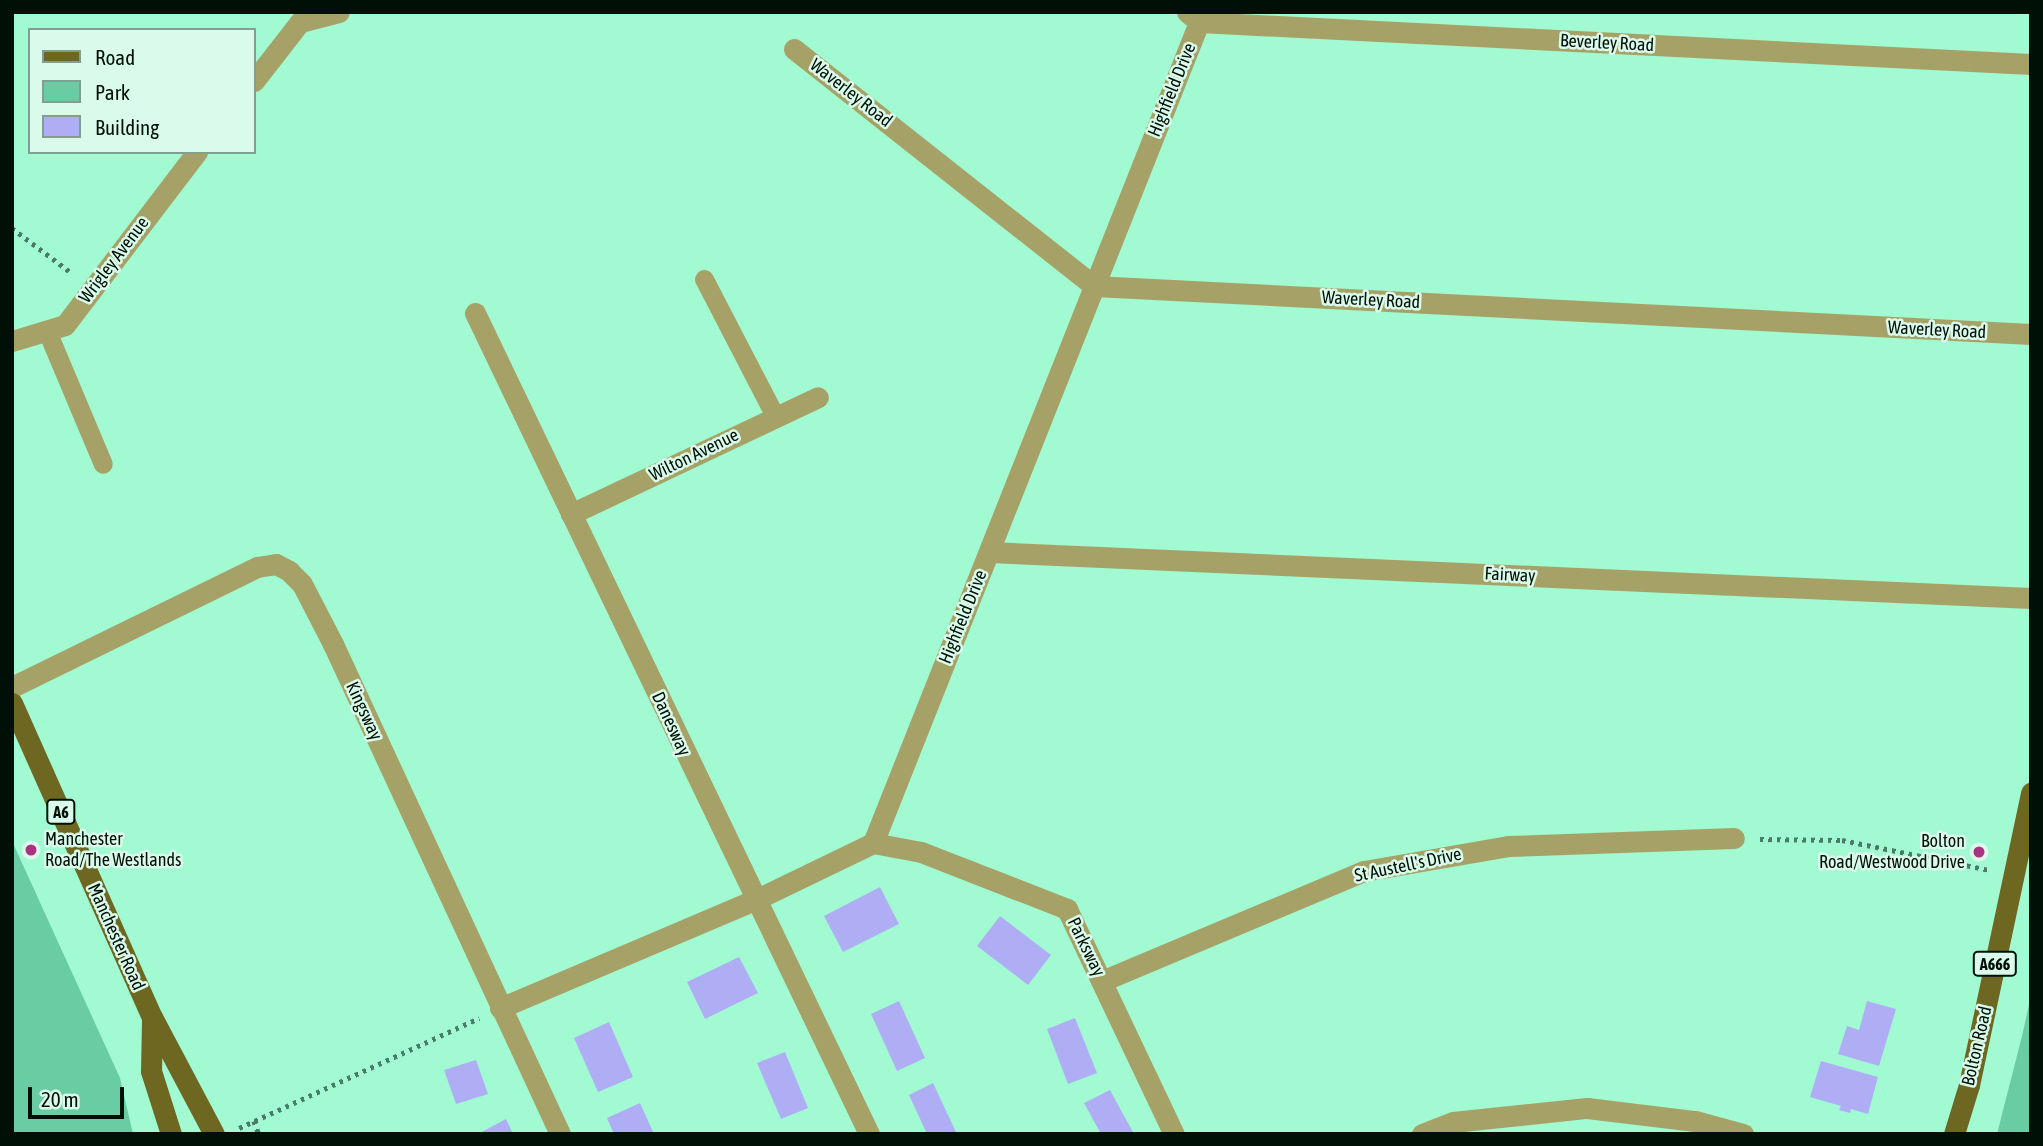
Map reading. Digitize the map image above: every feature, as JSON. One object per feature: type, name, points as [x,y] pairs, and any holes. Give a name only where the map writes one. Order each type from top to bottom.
[{"type":"main road","name":"Manchester Road","points":[[12,703],[20,739],[152,1017],[214,1134]]},
{"type":"main road","name":"Bolton Road","points":[[1954,1134],[1969,1085],[2031,793]]},
{"type":"main road","name":"Manchester Road","points":[[152,1017],[151,1072],[171,1134]]},
{"type":"street","points":[[256,78],[300,22],[340,12]]},
{"type":"street","name":"Beverley Road","points":[[1196,16],[2031,64]]},
{"type":"street","name":"Highfield Drive","points":[[873,844],[1094,286],[1196,16]]},
{"type":"street","name":"Waverley Road","points":[[794,49],[1094,286],[2031,334]]},
{"type":"street","name":"Wrigley Avenue","points":[[12,341],[65,325],[195,154]]},
{"type":"street","name":"Danesway","points":[[475,313],[869,1134]]},
{"type":"street","name":"Wilton Avenue","points":[[571,514],[818,397]]},
{"type":"street","name":"Fairway","points":[[989,552],[2031,598]]},
{"type":"street","name":"Kingsway","points":[[12,687],[257,567],[276,565],[289,571],[302,584],[333,644],[560,1134]]},
{"type":"street","name":"St Austell's Drive","points":[[1102,981],[1364,871],[1508,846],[1734,838]]},
{"type":"street","points":[[500,1008],[755,900],[873,844]]},
{"type":"street","name":"Parksway","points":[[873,844],[921,852],[1067,909],[1174,1134]]},
{"type":"street","points":[[1422,1134],[1453,1122],[1587,1108],[1695,1121],[1743,1134]]},
{"type":"lane","points":[[704,278],[775,416]]},
{"type":"lane","points":[[47,331],[103,464]]},
{"type":"path","points":[[12,228],[91,288]]},
{"type":"path","points":[[1734,838],[1842,840],[2015,875]]},
{"type":"path","points":[[229,1134],[500,1008]]},
{"type":"path","points":[[254,1121],[259,1134]]},
{"type":"green space","points":[[12,841],[120,1078],[133,1134],[12,1134]]},
{"type":"green space","points":[[2031,996],[2031,1134],[1997,1134],[2022,1036]]},
{"type":"building","points":[[880,887],[899,924],[843,952],[824,916]]},
{"type":"building","points":[[1000,916],[1051,955],[1028,985],[977,946]]},
{"type":"building","points":[[739,957],[758,993],[705,1019],[687,982]]},
{"type":"building","points":[[899,1001],[925,1058],[897,1071],[871,1014]]},
{"type":"building","points":[[1867,1001],[1896,1009],[1879,1066],[1838,1054],[1847,1026],[1859,1030]]},
{"type":"building","points":[[1075,1018],[1097,1073],[1068,1084],[1047,1029]]},
{"type":"building","points":[[609,1022],[633,1077],[598,1092],[574,1038]]},
{"type":"building","points":[[785,1052],[808,1108],[781,1119],[757,1063]]},
{"type":"building","points":[[476,1060],[488,1094],[456,1104],[444,1070]]},
{"type":"building","points":[[1821,1061],[1878,1077],[1868,1114],[1851,1109],[1850,1113],[1839,1110],[1841,1106],[1810,1097]]},
{"type":"building","points":[[933,1083],[957,1134],[927,1134],[909,1095]]},
{"type":"building","points":[[1110,1090],[1134,1134],[1101,1134],[1084,1103]]},
{"type":"building","points":[[640,1103],[654,1134],[614,1134],[607,1118]]},
{"type":"building","points":[[506,1119],[513,1134],[478,1134]]},
{"type":"place","name":"Manchester Road/The Westlands","points":[[31,850]]},
{"type":"place","name":"Bolton Road/Westwood Drive","points":[[1979,852]]}]
